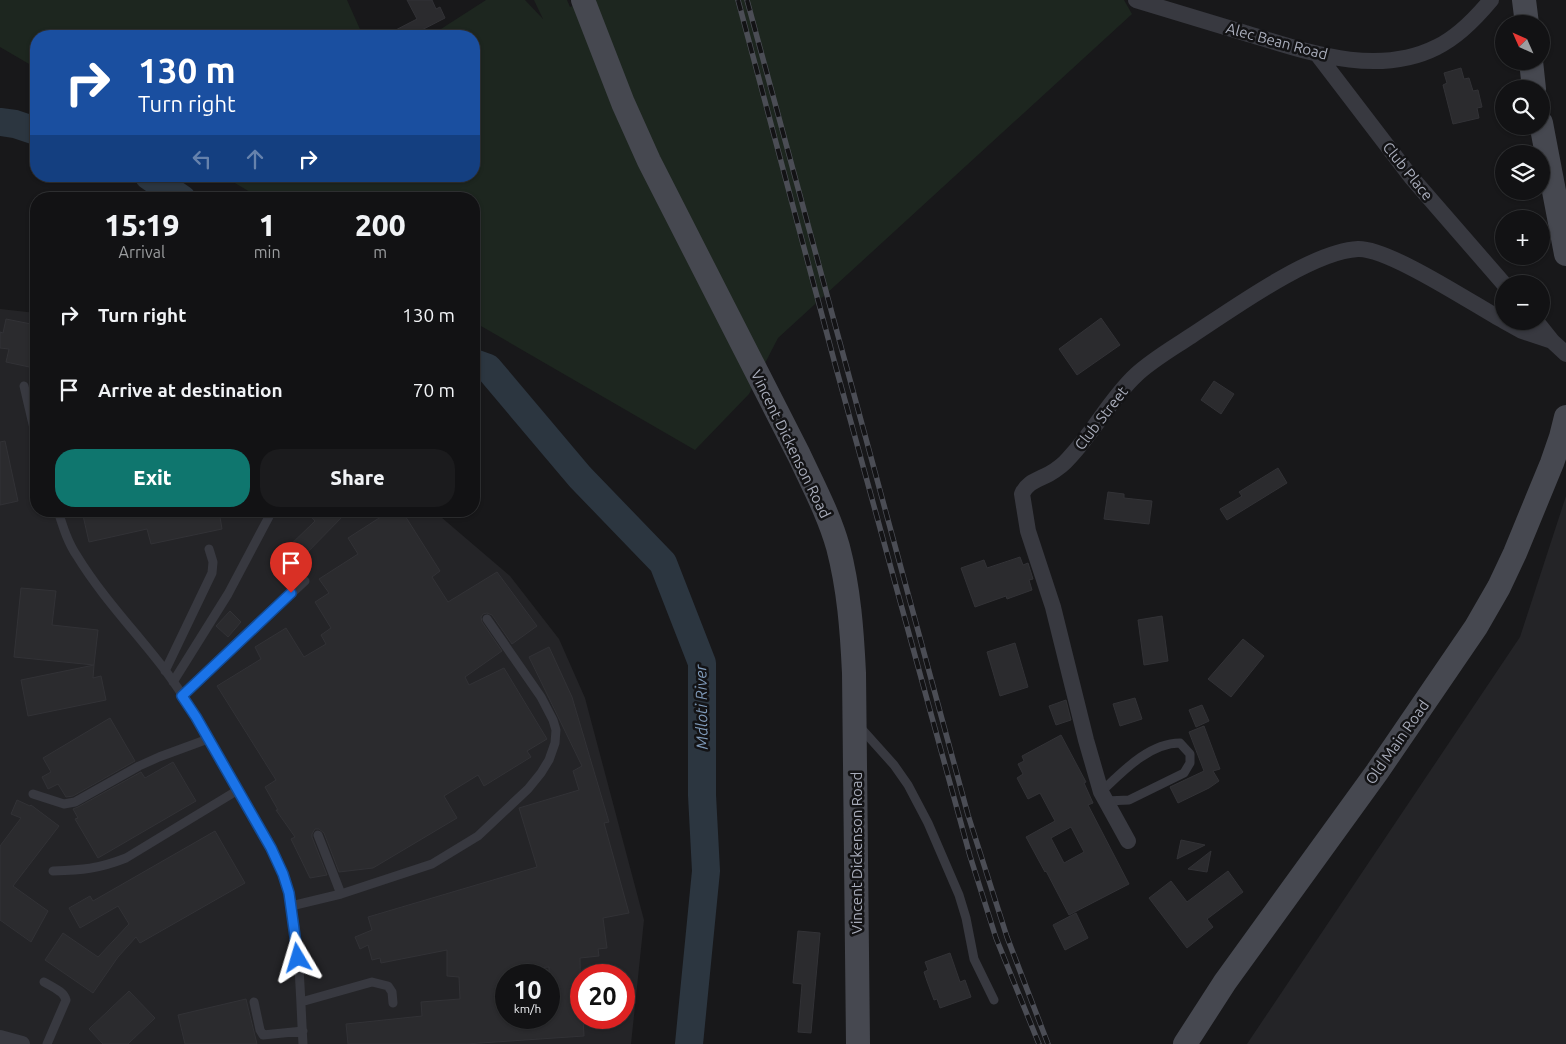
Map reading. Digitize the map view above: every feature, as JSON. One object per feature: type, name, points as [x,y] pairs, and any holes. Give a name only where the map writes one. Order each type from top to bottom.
[{"type":"main road","name":"Vincent Dickenson Road","points":[[583,0],[623,103],[649,161],[799,455],[822,504],[837,546],[846,582],[852,636],[855,722],[858,1044]]},
{"type":"main road","points":[[1524,0],[1526,15]]},
{"type":"main road","points":[[1543,135],[1566,254]]},
{"type":"main road","name":"Old Main Road","points":[[1184,1044],[1224,982],[1371,780],[1476,627],[1499,587],[1514,553],[1555,454],[1566,417]]},
{"type":"street","name":"Alec Bean Road","points":[[1136,0],[1317,54],[1366,61],[1390,61],[1414,56],[1437,47],[1459,33],[1491,0]]},
{"type":"street","name":"Club Place","points":[[1317,54],[1411,177],[1496,275]]},
{"type":"street","name":"Club Street","points":[[1128,841],[1103,796],[1084,732],[1053,608],[1028,531],[1022,494],[1027,485],[1050,474],[1069,458],[1128,382],[1150,363],[1277,281],[1308,265],[1342,252],[1360,249],[1378,253],[1408,266],[1495,316]]},
{"type":"street","name":"Club Street","points":[[1520,330],[1552,341]]},
{"type":"street","points":[[1543,330],[1566,354]]},
{"type":"street","points":[[0,1038],[22,1044]]},
{"type":"lane","points":[[24,386],[30,412]]},
{"type":"lane","points":[[60,517],[76,556],[165,670],[208,739],[271,848],[283,874],[291,906],[298,958],[304,1044]]},
{"type":"lane","points":[[173,682],[228,594],[269,517]]},
{"type":"lane","points":[[165,670],[212,573],[213,562],[209,549]]},
{"type":"lane","points":[[182,696],[305,581]]},
{"type":"lane","points":[[291,906],[341,894],[432,864],[478,836],[528,789],[541,773],[549,760],[555,743],[556,730],[553,720],[541,697],[487,619]]},
{"type":"lane","points":[[855,722],[894,765],[908,785],[928,822],[959,895],[966,918],[974,959],[994,1000]]},
{"type":"lane","points":[[33,794],[64,804],[75,802],[158,757],[208,739]]},
{"type":"lane","points":[[1172,743],[1180,743],[1190,754],[1190,763],[1184,773],[1130,800],[1103,796],[1131,763],[1158,749],[1172,743]]},
{"type":"lane","points":[[53,872],[87,870],[106,866],[126,858],[238,790]]},
{"type":"lane","points":[[318,835],[341,894]]},
{"type":"lane","points":[[44,982],[61,992],[66,1000],[47,1044]]},
{"type":"lane","points":[[301,1002],[372,982],[388,986],[392,992],[393,1003]]},
{"type":"lane","points":[[254,1002],[260,1030],[263,1035],[303,1031]]},
{"type":"shaded area","points":[[0,0],[347,0],[360,30],[30,30],[30,64],[0,47]]},
{"type":"shaded area","points":[[486,0],[525,0],[543,19],[534,0],[567,0],[570,7],[589,0],[1124,0],[1132,14],[778,338],[749,394],[695,450],[480,325],[480,192],[250,192],[233,182],[480,182],[480,30],[439,30]]},
{"type":"shaded area","points":[[0,309],[30,312],[30,517],[441,517],[510,576],[559,639],[585,698],[644,920],[635,1006],[635,964],[570,964],[570,1029],[633,1029],[631,1044],[0,1044]]},
{"type":"shaded area","points":[[1566,496],[1566,1044],[1247,1044],[1520,637]]},
{"type":"building","points":[[407,0],[432,0],[436,9],[440,7],[445,18],[422,30],[396,30],[417,19]]},
{"type":"building","points":[[1461,68],[1464,79],[1469,78],[1473,91],[1478,90],[1482,107],[1477,108],[1479,118],[1453,124],[1443,85],[1447,83],[1444,73]]},
{"type":"building","points":[[1101,318],[1120,345],[1077,375],[1059,349]]},
{"type":"building","points":[[6,319],[30,324],[30,367],[6,362],[9,349],[0,348],[0,332],[3,333]]},
{"type":"building","points":[[1214,381],[1234,394],[1221,414],[1201,400]]},
{"type":"building","points":[[5,441],[18,501],[0,505],[0,442]]},
{"type":"building","points":[[1278,468],[1287,483],[1227,520],[1220,509],[1242,496],[1239,492]]},
{"type":"building","points":[[1108,492],[1124,494],[1124,498],[1152,501],[1149,524],[1104,519]]},
{"type":"building","points":[[83,517],[220,517],[222,529],[151,544],[147,529],[89,542]]},
{"type":"building","points":[[311,517],[342,517],[295,565],[283,552],[315,521]]},
{"type":"building","points":[[381,517],[406,517],[440,571],[432,577],[448,602],[497,572],[537,626],[512,644],[492,615],[483,614],[481,617],[482,622],[502,651],[465,677],[469,685],[504,668],[547,739],[527,751],[531,757],[484,786],[478,775],[444,796],[457,818],[373,868],[339,872],[324,833],[319,829],[315,829],[312,837],[327,875],[310,878],[291,839],[295,837],[276,810],[278,810],[265,787],[276,780],[217,686],[261,659],[255,647],[286,628],[304,657],[326,644],[321,635],[331,628],[315,602],[329,593],[319,579],[358,554],[348,538]]},
{"type":"building","points":[[1020,557],[1023,565],[1028,563],[1033,579],[1029,580],[1032,590],[1007,599],[1006,596],[975,607],[961,568],[984,560],[987,568]]},
{"type":"building","points":[[21,588],[56,591],[52,625],[98,630],[94,665],[14,657]]},
{"type":"building","points":[[230,611],[241,622],[228,637],[216,626]]},
{"type":"building","points":[[1162,616],[1168,661],[1144,665],[1138,620]]},
{"type":"building","points":[[1243,639],[1264,656],[1231,697],[1208,679]]},
{"type":"building","points":[[1015,643],[1028,687],[1000,696],[987,652]]},
{"type":"building","points":[[549,647],[572,697],[609,822],[604,823],[629,913],[603,918],[607,948],[598,949],[599,956],[580,958],[580,964],[570,964],[570,1029],[584,1029],[584,1036],[466,1044],[348,1044],[346,1024],[422,1016],[421,1002],[460,999],[459,977],[447,976],[447,950],[381,963],[380,958],[372,960],[368,945],[360,949],[355,937],[372,930],[368,917],[537,867],[519,808],[579,790],[573,771],[582,766],[529,657]]},
{"type":"building","points":[[94,665],[93,678],[101,676],[106,700],[28,716],[21,680]]},
{"type":"building","points":[[1135,698],[1142,719],[1120,726],[1113,704]]},
{"type":"building","points":[[1066,700],[1071,720],[1056,725],[1049,706]]},
{"type":"building","points":[[1202,705],[1209,721],[1196,727],[1189,710]]},
{"type":"building","points":[[110,718],[135,761],[73,796],[66,797],[58,784],[48,789],[42,777],[51,772],[43,758]]},
{"type":"building","points":[[1204,726],[1220,769],[1213,771],[1219,781],[1178,803],[1170,787],[1204,771],[1189,732]]},
{"type":"building","points":[[1061,735],[1086,782],[1084,783],[1093,803],[1088,805],[1129,884],[1069,915],[1026,837],[1055,821],[1040,793],[1028,799],[1017,778],[1023,774],[1018,764],[1024,761],[1022,756]],"holes":[[[1071,827],[1084,852],[1064,863],[1051,838]]]},
{"type":"building","points":[[173,762],[196,801],[98,858],[75,819],[78,818],[73,809],[141,772],[145,778]]},
{"type":"building","points":[[17,800],[31,805],[59,826],[13,886],[48,911],[31,942],[0,920],[0,846],[21,818],[11,814]]},
{"type":"building","points":[[215,831],[245,883],[140,943],[136,937],[118,957],[93,993],[45,960],[63,933],[98,957],[129,924],[118,906],[80,928],[69,908],[90,896],[93,901]]},
{"type":"building","points":[[1181,840],[1205,845],[1177,859]]},
{"type":"building","points":[[1211,851],[1207,872],[1188,869]]},
{"type":"building","points":[[1228,871],[1243,892],[1207,919],[1213,927],[1187,948],[1149,898],[1171,881],[1187,902]]},
{"type":"building","points":[[1076,913],[1088,938],[1065,950],[1053,925]]},
{"type":"building","points":[[798,931],[820,933],[811,1033],[798,1032],[802,984],[793,983]]},
{"type":"building","points":[[950,953],[960,982],[965,980],[971,997],[940,1008],[937,999],[934,1000],[924,972],[928,970],[925,962]]},
{"type":"building","points":[[129,991],[155,1018],[128,1044],[103,1044],[89,1029]]},
{"type":"building","points":[[246,999],[257,1044],[185,1044],[178,1015]]},
{"type":"waterway","name":"Mdloti River","points":[[0,122],[30,129]]},
{"type":"waterway","name":"Mdloti River","points":[[158,182],[172,192]]},
{"type":"waterway","name":"Mdloti River","points":[[480,365],[488,368],[580,477],[663,563],[702,663],[702,795],[706,871],[689,1044]]},
{"type":"railway","points":[[738,0],[835,364],[970,856],[996,938],[1039,1044]]},
{"type":"railway","points":[[747,0],[968,815],[1007,937],[1048,1044]]},
{"type":"route","points":[[291,593],[182,696],[271,848],[283,874],[294,920],[298,958]]}]
